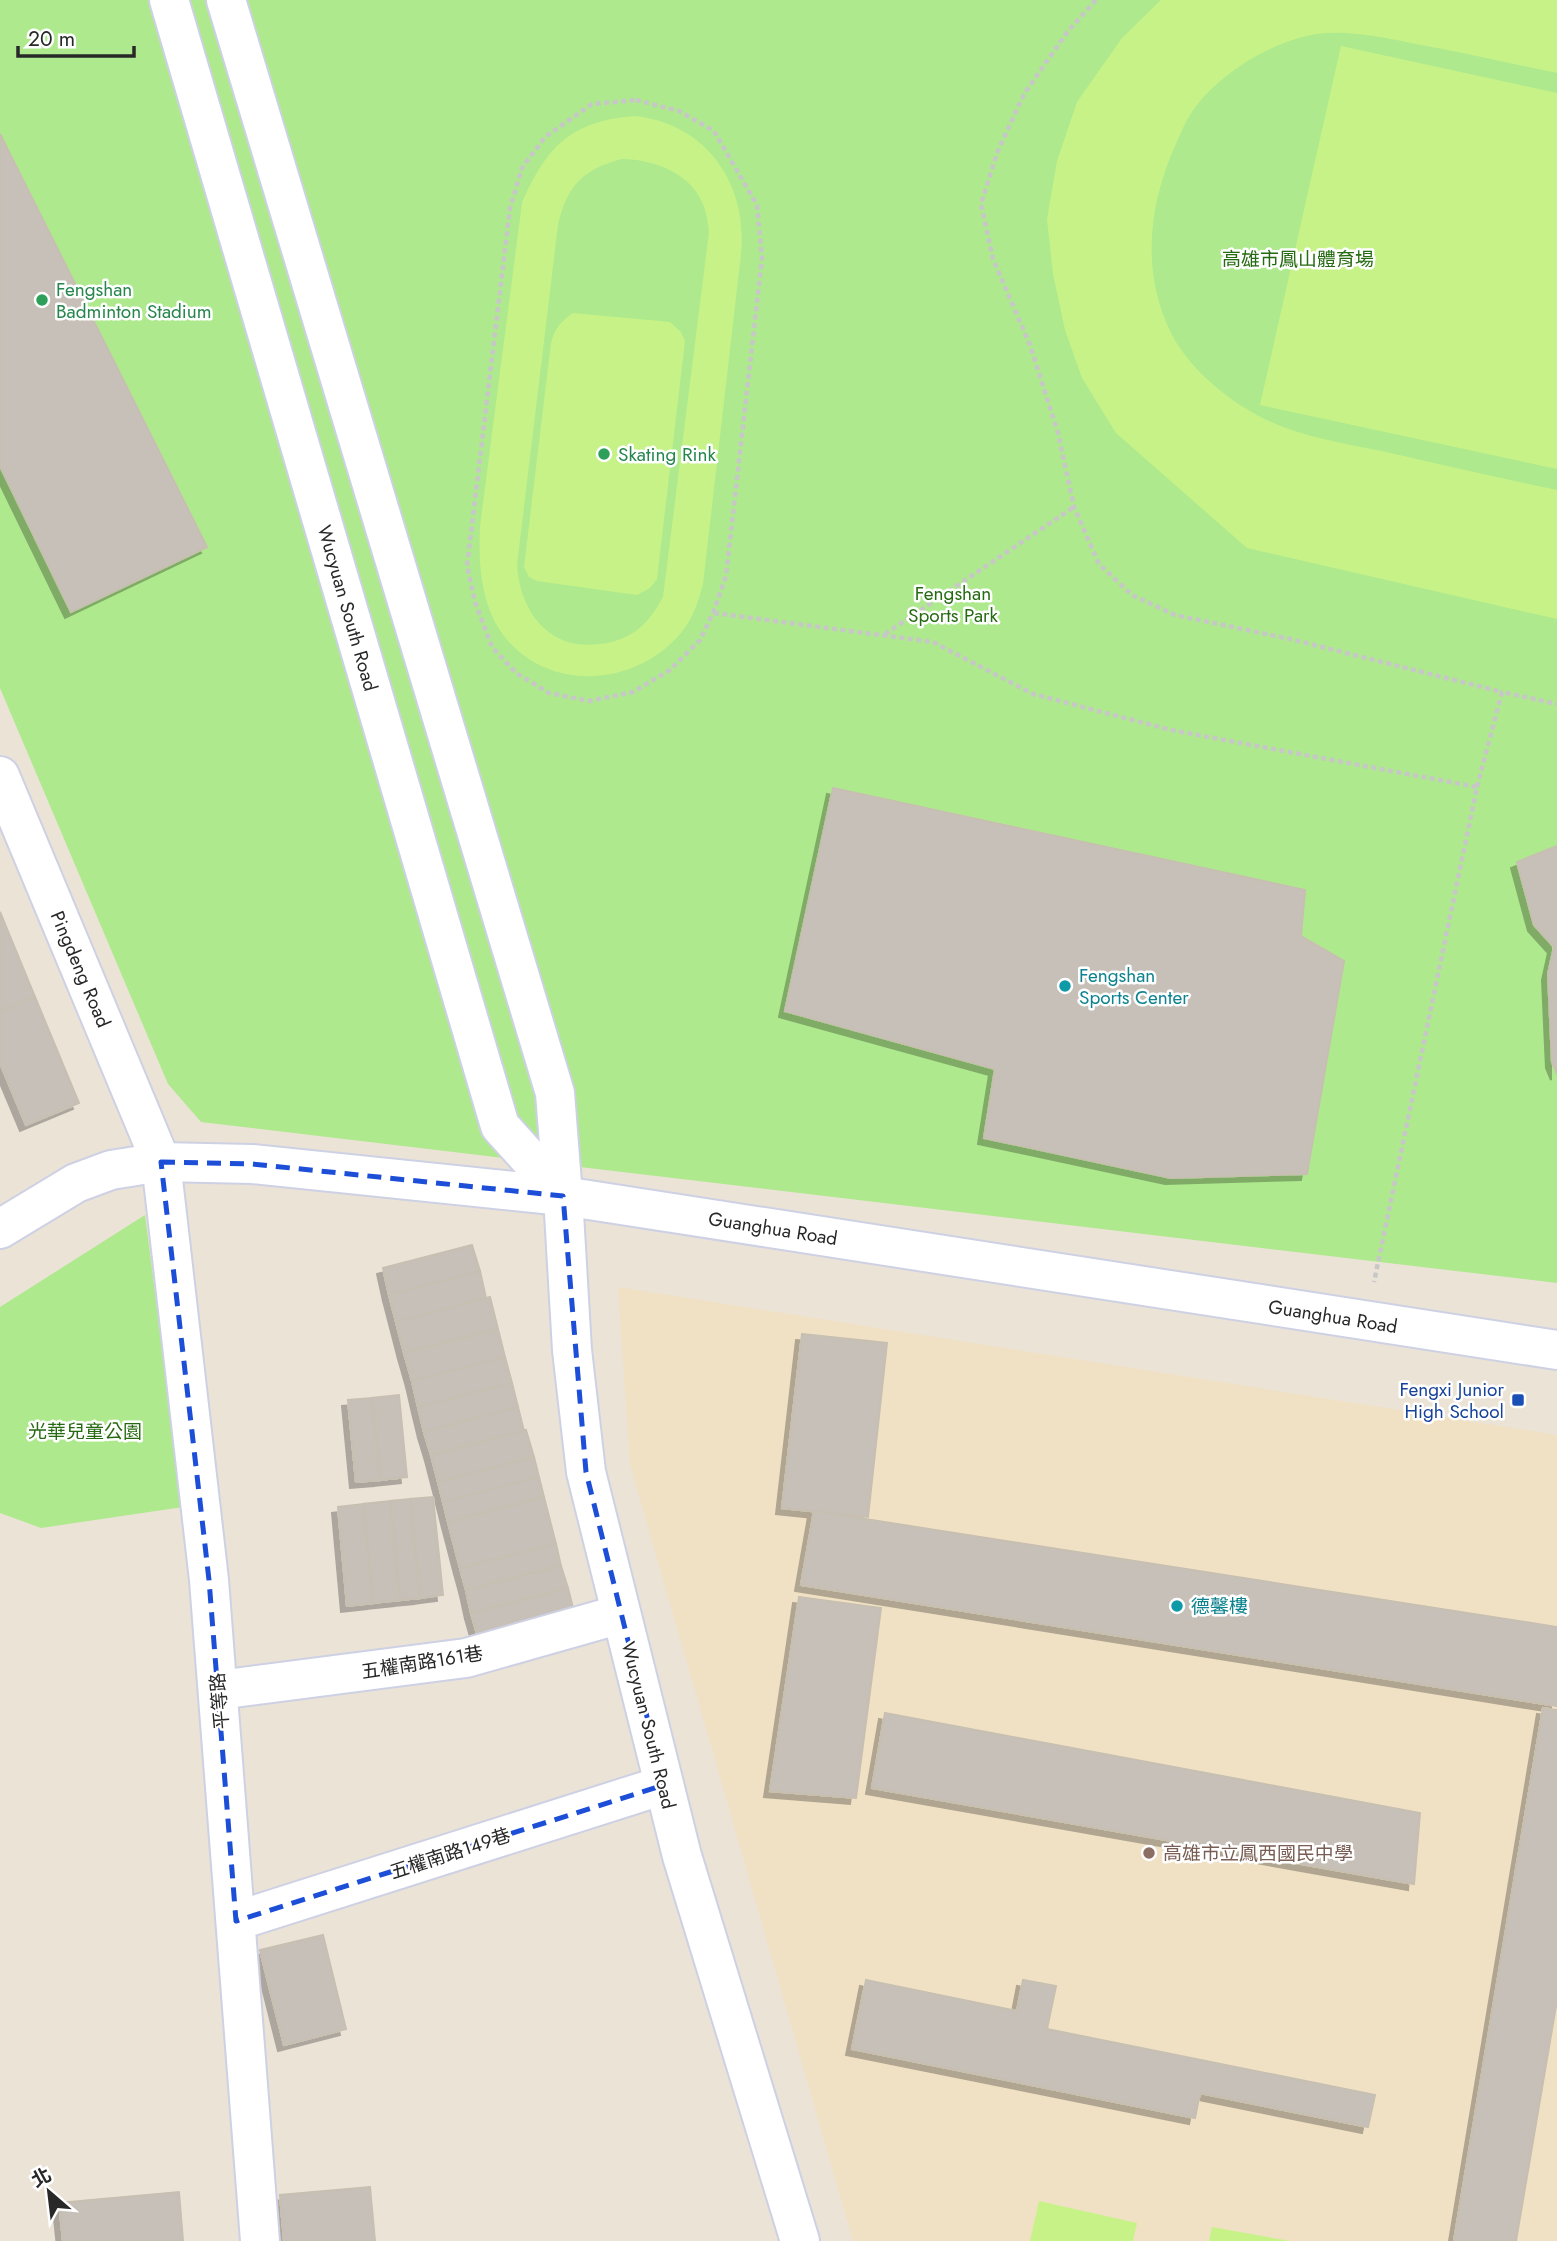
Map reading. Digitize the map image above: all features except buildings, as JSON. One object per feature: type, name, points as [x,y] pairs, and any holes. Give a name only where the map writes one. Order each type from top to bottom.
[{"type":"street","name":"Wucyuan South Road","points":[[169,0],[500,1126],[564,1196]]},
{"type":"street","name":"Wucyuan South Road","points":[[226,0],[555,1094],[564,1196],[572,1350],[586,1472],[682,1856],[800,2241]]},
{"type":"street","name":"Pingdeng Road","points":[[0,776],[13,846],[162,1162]]},
{"type":"street","name":"Guanghua Road","points":[[0,1229],[76,1182],[111,1170],[162,1162],[251,1164],[564,1196],[1557,1350]]},
{"type":"street","name":"平等路","points":[[162,1162],[209,1580],[260,2241]]},
{"type":"street","name":"五權南路161巷","points":[[218,1690],[466,1658],[621,1614]]},
{"type":"street","name":"五權南路149巷","points":[[236,1921],[664,1786]]},
{"type":"path","points":[[1096,0],[1068,32],[1024,94],[997,153],[981,204],[993,259],[1030,345],[1058,433],[1074,507],[1099,564],[1132,595],[1175,615],[1290,639],[1557,704]]},
{"type":"path","points":[[636,100],[678,111],[714,131],[757,205],[762,258],[726,576],[713,613],[700,640],[670,670],[632,692],[589,701],[549,693],[516,673],[492,647],[475,602],[467,566],[510,208],[522,168],[545,137],[592,104],[636,100]]},
{"type":"path","points":[[884,635],[1074,507]]},
{"type":"path","points":[[713,613],[933,642],[1033,694],[1159,726],[1477,788]]},
{"type":"path","points":[[1366,1321],[1477,788],[1502,692]]},
{"type":"highlighted area","points":[[161,1162],[252,1164],[563,1196],[586,1472],[664,1785],[236,1921],[209,1580]]},
{"type":"shaded area","name":"高雄市立鳳西國民中學","points":[[618,1287],[1557,1435],[1557,2241],[853,2241],[630,1464]]},
{"type":"green space","name":"Fengshan Sports Park","points":[[0,0],[1557,0],[1557,1283],[201,1122],[168,1084],[0,688]]},
{"type":"green space","points":[[1161,0],[1557,0],[1557,73],[1388,38],[1341,33],[1299,38],[1246,62],[1214,87],[1185,124],[1160,187],[1152,236],[1152,260],[1161,309],[1177,344],[1213,385],[1261,417],[1313,436],[1557,490],[1557,619],[1247,548],[1116,433],[1082,378],[1065,330],[1053,274],[1047,219],[1057,161],[1077,102],[1122,38]]},
{"type":"green space","name":"高雄市鳳山體育場","points":[[1341,46],[1557,93],[1557,469],[1260,405]]},
{"type":"green space","points":[[635,116],[661,121],[683,131],[702,145],[718,162],[730,182],[738,204],[741,254],[703,584],[695,610],[681,633],[663,650],[643,663],[620,672],[597,676],[573,675],[550,670],[529,659],[500,631],[483,588],[480,526],[522,203],[541,166],[564,140],[594,124]],"holes":[[[621,159],[659,166],[683,178],[700,197],[709,232],[663,597],[648,620],[632,634],[609,643],[582,645],[566,641],[540,625],[524,598],[517,565],[558,225],[562,211],[572,190],[586,174],[607,163]]]},
{"type":"green space","name":"Skating Rink","points":[[573,313],[670,322],[681,332],[685,341],[657,579],[650,588],[637,595],[537,581],[529,577],[524,567],[551,343],[559,326]]},
{"type":"green space","name":"光華兒童公園","points":[[145,1215],[183,1507],[41,1528],[0,1513],[0,1307]]},
{"type":"green space","points":[[1039,2201],[1137,2223],[1133,2241],[1030,2241]]},
{"type":"green space","points":[[1212,2227],[1290,2241],[1209,2241]]},
{"type":"place","name":"Fengshan Badminton Stadium","points":[[42,300]]},
{"type":"place","name":"Skating Rink","points":[[604,454]]},
{"type":"place","name":"Fengshan Sports Center","points":[[1065,986]]},
{"type":"place","name":"Fengxi Junior High School","points":[[1518,1400]]},
{"type":"place","name":"德馨樓","points":[[1177,1606]]},
{"type":"place","name":"高雄市立鳳西國民中學","points":[[1149,1853]]}]
